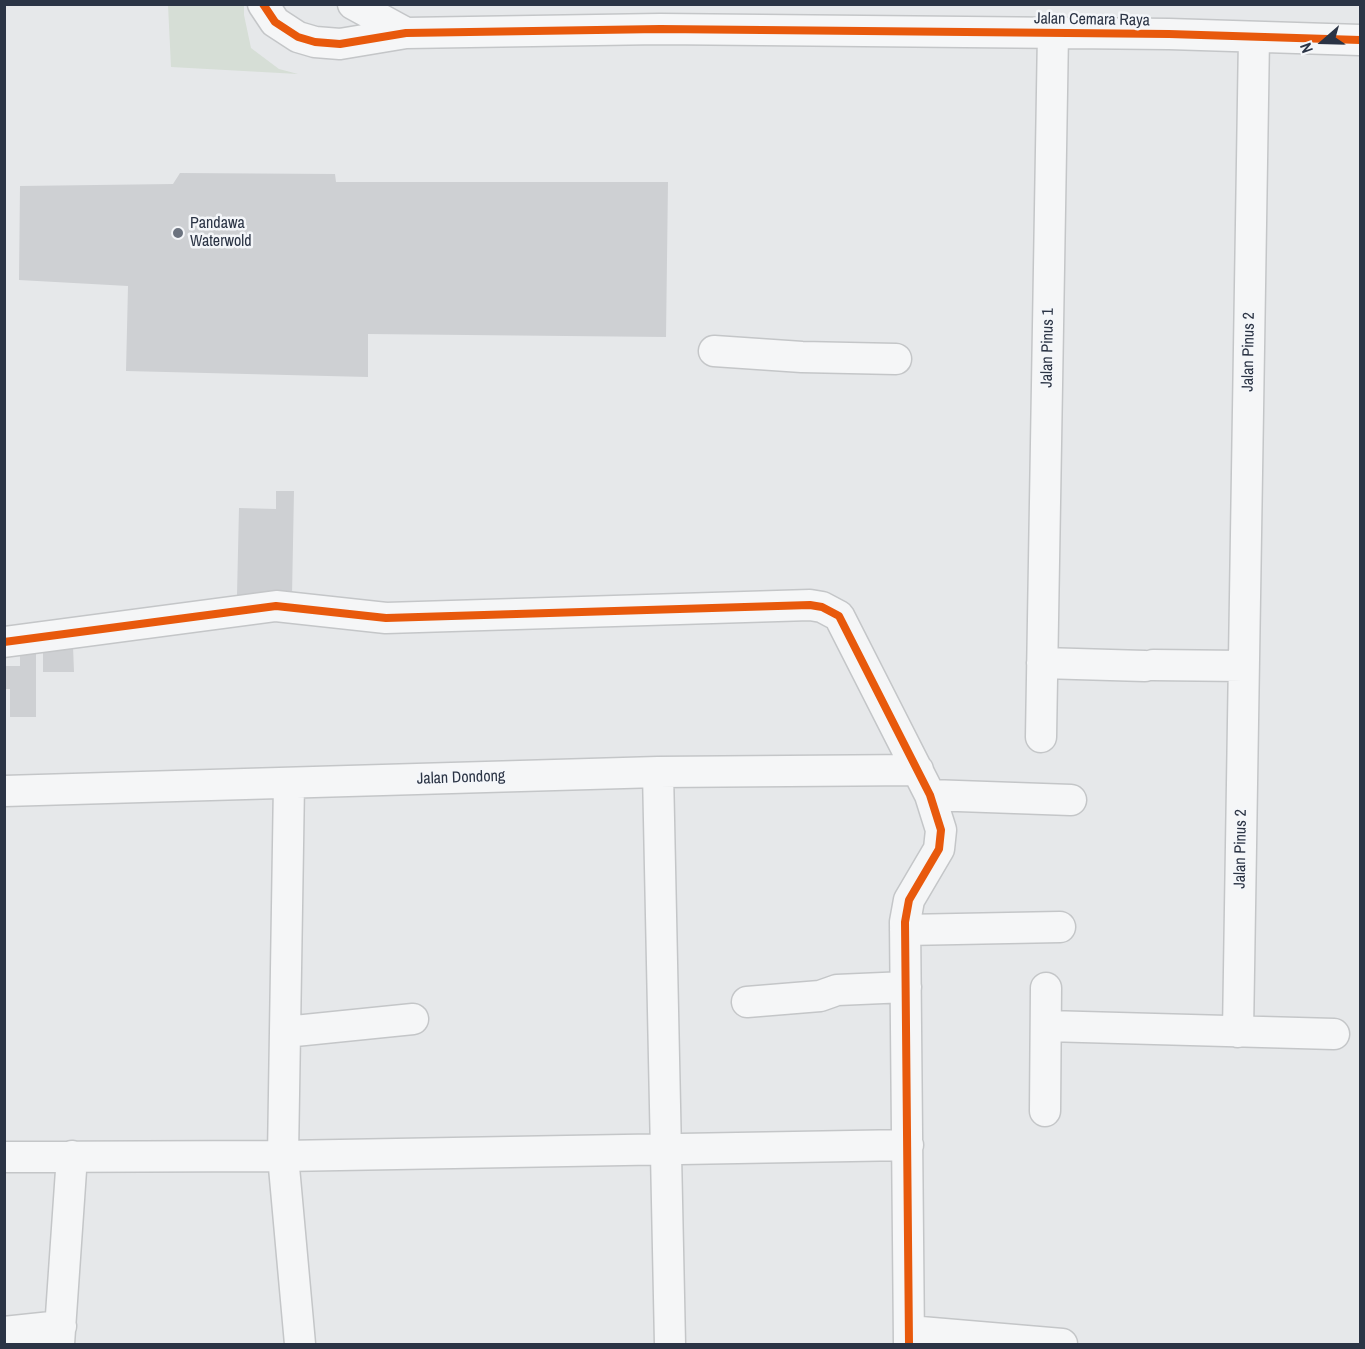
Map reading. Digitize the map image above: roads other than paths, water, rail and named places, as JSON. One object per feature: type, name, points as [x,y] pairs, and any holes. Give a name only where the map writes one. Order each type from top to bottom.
[{"type":"street","name":"Jalan Cemara Raya","points":[[263,4],[275,22],[298,37],[315,42],[340,44],[406,33],[671,29],[1053,33],[1360,40]]},
{"type":"street","name":"Jalan Cemara Raya","points":[[353,4],[406,33]]},
{"type":"street","name":"Jalan Pinus 1","points":[[1041,737],[1053,33]]},
{"type":"street","name":"Jalan Pinus 2","points":[[1238,1032],[1254,37]]},
{"type":"street","points":[[714,351],[802,357],[896,359]]},
{"type":"street","points":[[4,642],[276,606],[386,618],[810,605],[831,611],[839,616],[924,783],[941,830],[939,849],[909,900],[905,930],[909,1338],[1062,1344]]},
{"type":"street","points":[[1042,663],[1243,666]]},
{"type":"street","points":[[658,772],[670,1344]]},
{"type":"street","name":"Jalan Dondong","points":[[4,791],[658,772],[924,783],[1071,800]]},
{"type":"street","points":[[289,783],[283,1156],[300,1344]]},
{"type":"street","points":[[905,930],[1060,927]]},
{"type":"street","points":[[747,1002],[820,996],[837,990],[906,987]]},
{"type":"street","points":[[1045,1111],[1046,988]]},
{"type":"street","points":[[285,1032],[413,1019]]},
{"type":"street","points":[[1047,1026],[1346,1035]]},
{"type":"street","points":[[4,1157],[283,1156],[908,1144]]},
{"type":"street","points":[[4,1332],[60,1335],[72,1156]]},
{"type":"place","name":"Pandawa Waterwold","points":[[178,233]]}]
